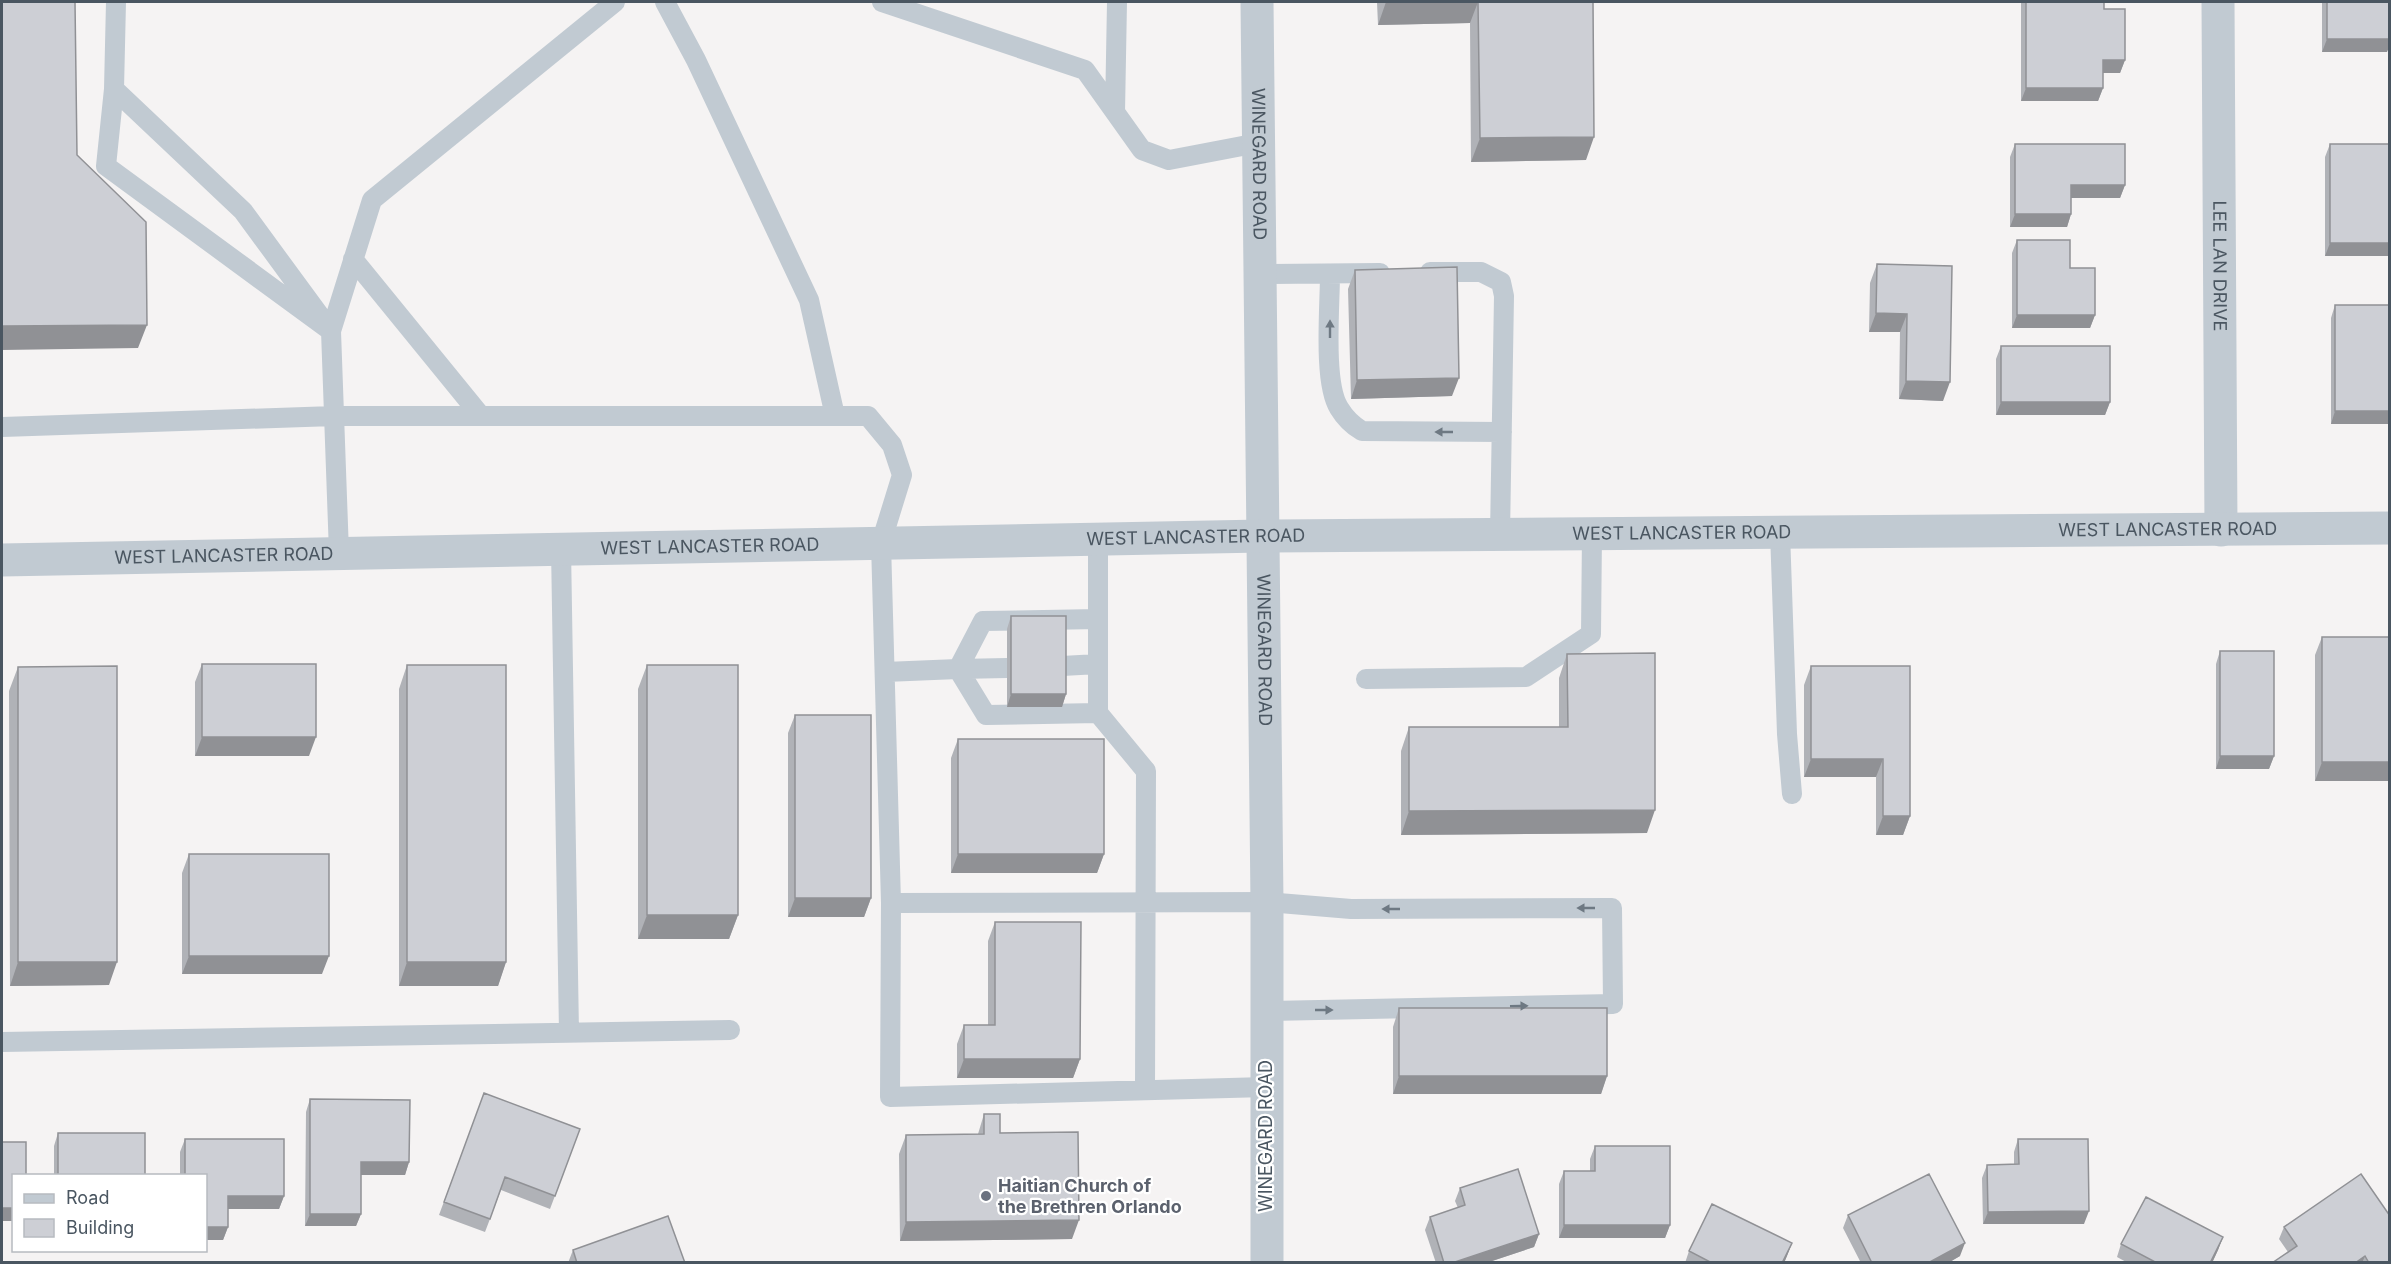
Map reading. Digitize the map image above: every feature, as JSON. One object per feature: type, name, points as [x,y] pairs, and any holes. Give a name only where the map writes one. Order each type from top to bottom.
[{"type":"street","name":"WINEGARD ROAD","points":[[1257,2],[1267,902],[1267,1263]]},
{"type":"street","name":"LEE LAN DRIVE","points":[[2218,2],[2221,530]]},
{"type":"street","name":"WEST LANCASTER ROAD","points":[[2,560],[1262,536],[2390,528]]},
{"type":"lane","points":[[116,2],[114,89],[106,166],[331,331]]},
{"type":"lane","points":[[339,553],[331,331],[372,200],[615,2]]},
{"type":"lane","points":[[665,2],[696,60],[809,300],[835,416]]},
{"type":"lane","points":[[882,2],[1085,70],[1142,150],[1169,160],[1258,143]]},
{"type":"lane","points":[[1115,112],[1117,2]]},
{"type":"lane","points":[[114,89],[243,211],[331,331]]},
{"type":"lane","points":[[353,259],[481,416]]},
{"type":"lane","points":[[1259,274],[1480,272],[1502,282],[1504,296],[1500,535]]},
{"type":"lane","points":[[1330,274],[1330,369],[1333,395],[1338,408],[1351,424],[1362,431],[1502,432]]},
{"type":"lane","points":[[2,427],[334,416],[868,416],[892,445],[902,475],[881,543],[891,903],[890,1097],[1266,1088]]},
{"type":"lane","points":[[1780,532],[1787,734],[1792,794]]},
{"type":"lane","points":[[1366,679],[1526,677],[1591,634],[1592,533]]},
{"type":"lane","points":[[1098,539],[1098,713],[1146,771],[1145,1090]]},
{"type":"lane","points":[[561,548],[569,1033]]},
{"type":"lane","points":[[958,669],[983,621],[1098,619]]},
{"type":"lane","points":[[1062,666],[1098,664]]},
{"type":"lane","points":[[885,672],[1007,668]]},
{"type":"lane","points":[[958,669],[986,715],[1098,713]]},
{"type":"lane","points":[[891,903],[1267,902],[1351,909],[1612,908],[1613,1004],[1266,1011]]},
{"type":"lane","points":[[2,1042],[730,1030]]},
{"type":"building","points":[[2,2],[75,2],[77,155],[146,222],[147,325],[2,326]]},
{"type":"building","points":[[1478,2],[1593,2],[1594,137],[1480,138]]},
{"type":"building","points":[[2026,2],[2104,2],[2104,9],[2125,9],[2125,60],[2103,60],[2103,88],[2026,88]]},
{"type":"building","points":[[2327,2],[2390,2],[2390,39],[2327,39]]},
{"type":"building","points":[[2015,144],[2125,144],[2125,185],[2071,185],[2071,214],[2015,214]]},
{"type":"building","points":[[2330,144],[2390,144],[2390,243],[2330,243]]},
{"type":"building","points":[[2017,240],[2070,240],[2070,268],[2095,268],[2095,315],[2017,315]]},
{"type":"building","points":[[1877,264],[1952,266],[1950,382],[1906,381],[1907,314],[1876,313]]},
{"type":"building","points":[[1457,267],[1459,378],[1357,380],[1355,270]]},
{"type":"building","points":[[2335,305],[2390,305],[2390,411],[2335,411]]},
{"type":"building","points":[[2001,346],[2110,346],[2110,402],[2001,402]]},
{"type":"building","points":[[1011,616],[1066,616],[1066,694],[1011,694]]},
{"type":"building","points":[[2322,637],[2390,637],[2390,762],[2322,762]]},
{"type":"building","points":[[2220,651],[2274,651],[2274,756],[2220,756]]},
{"type":"building","points":[[1655,653],[1655,810],[1409,811],[1409,727],[1568,727],[1567,654]]},
{"type":"building","points":[[202,664],[316,664],[316,737],[202,737]]},
{"type":"building","points":[[407,665],[506,665],[506,962],[407,962]]},
{"type":"building","points":[[647,665],[738,665],[738,915],[647,915]]},
{"type":"building","points":[[117,666],[117,962],[18,962],[18,667]]},
{"type":"building","points":[[1811,666],[1910,666],[1910,816],[1883,816],[1883,759],[1811,759]]},
{"type":"building","points":[[795,715],[871,715],[871,898],[795,898]]},
{"type":"building","points":[[958,739],[1104,739],[1104,854],[958,854]]},
{"type":"building","points":[[189,854],[329,854],[329,956],[189,956]]},
{"type":"building","points":[[995,922],[1081,922],[1080,1059],[964,1059],[964,1025],[995,1025]]},
{"type":"building","points":[[1399,1008],[1607,1008],[1607,1076],[1399,1076]]},
{"type":"building","points":[[484,1093],[580,1129],[555,1196],[505,1177],[490,1219],[444,1202]]},
{"type":"building","points":[[310,1099],[410,1100],[409,1162],[361,1162],[361,1214],[310,1214]]},
{"type":"building","name":"Haitian Church of the Brethren Orlando","points":[[984,1114],[1000,1114],[1000,1133],[1078,1132],[1079,1220],[906,1222],[906,1135],[984,1134]]},
{"type":"building","points":[[58,1133],[145,1133],[145,1174],[58,1174]]},
{"type":"building","points":[[185,1139],[284,1139],[284,1196],[228,1196],[228,1227],[207,1227],[207,1174],[185,1174]]},
{"type":"building","points":[[2018,1139],[2088,1139],[2089,1211],[1988,1212],[1987,1165],[2019,1164]]},
{"type":"building","points":[[2,1142],[26,1142],[26,1174],[12,1174],[12,1208],[2,1208]]},
{"type":"building","points":[[1595,1146],[1670,1146],[1670,1225],[1564,1225],[1564,1171],[1595,1171]]},
{"type":"building","points":[[1518,1169],[1539,1234],[1452,1263],[1444,1263],[1430,1217],[1465,1205],[1460,1188]]},
{"type":"building","points":[[1929,1174],[1965,1243],[1928,1263],[1872,1263],[1848,1215]]},
{"type":"building","points":[[2361,1174],[2390,1216],[2390,1263],[2369,1263],[2365,1256],[2355,1263],[2272,1263],[2297,1246],[2284,1227]]},
{"type":"building","points":[[2146,1197],[2223,1237],[2210,1263],[2157,1263],[2121,1244]]},
{"type":"building","points":[[1712,1204],[1792,1243],[1782,1263],[1712,1263],[1689,1251]]},
{"type":"building","points":[[668,1216],[685,1263],[577,1263],[573,1250]]},
{"type":"place","name":"Haitian Church of the Brethren Orlando","points":[[986,1196]]}]
